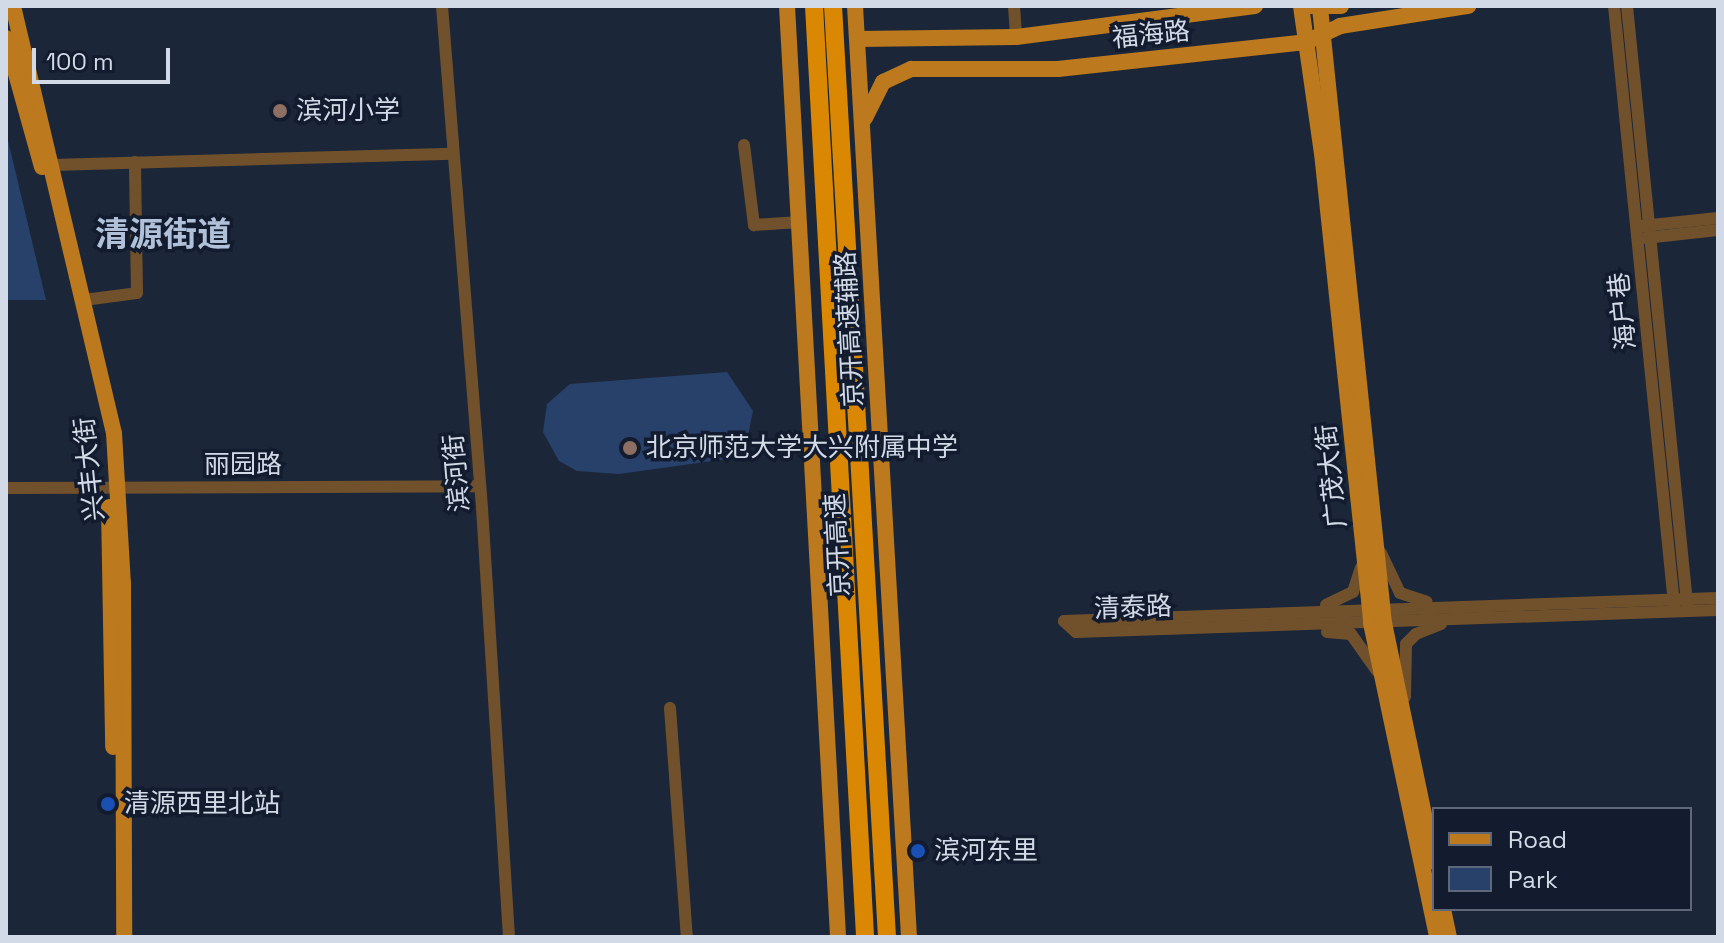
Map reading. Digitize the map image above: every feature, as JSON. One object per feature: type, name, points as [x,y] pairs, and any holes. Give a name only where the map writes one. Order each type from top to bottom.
[{"type":"highway","name":"京开高速","points":[[814,6],[865,937]]},
{"type":"highway","name":"京开高速","points":[[833,6],[887,937]]},
{"type":"main road","name":"兴丰大街","points":[[13,6],[114,433],[115,937]]},
{"type":"main road","name":"京开高速辅路","points":[[787,6],[838,937]]},
{"type":"main road","name":"京开高速辅路","points":[[855,6],[909,937]]},
{"type":"main road","name":"福海路","points":[[857,39],[1016,37],[1255,6]]},
{"type":"main road","points":[[1309,7],[1341,6]]},
{"type":"main road","name":"福海路","points":[[863,123],[883,82],[911,69],[1058,69],[1306,42],[1340,26],[1468,6]]},
{"type":"main road","name":"广茂大街","points":[[1309,7],[1324,35],[1378,545],[1377,616],[1406,720],[1432,852]]},
{"type":"main road","name":"广茂大街","points":[[1309,7],[1306,42],[1363,532],[1384,684],[1437,937]]},
{"type":"main road","name":"兴丰大街","points":[[6,38],[101,420],[113,487],[124,937]]},
{"type":"main road","points":[[1443,911],[1449,937]]},
{"type":"street","name":"滨河街","points":[[442,6],[474,486],[509,937]]},
{"type":"street","points":[[1014,6],[1016,37]]},
{"type":"street","name":"海户巷","points":[[1614,6],[1643,232],[1681,605]]},
{"type":"street","name":"海户巷","points":[[1627,6],[1643,232]]},
{"type":"street","points":[[744,145],[754,225],[800,222]]},
{"type":"street","points":[[52,165],[453,154]]},
{"type":"street","points":[[84,300],[137,293],[135,162]]},
{"type":"street","points":[[1643,232],[1718,218]]},
{"type":"street","points":[[1643,232],[1718,230]]},
{"type":"street","name":"丽园路","points":[[6,488],[474,486]]},
{"type":"street","points":[[1305,611],[1353,592],[1360,580],[1363,532]]},
{"type":"street","points":[[1378,545],[1400,593],[1462,607]]},
{"type":"street","name":"清泰路","points":[[1718,598],[1681,605],[1449,621],[1377,616],[1305,611],[1064,621],[1076,632],[1285,625],[1377,616],[1462,607],[1681,605],[1718,610]]},
{"type":"street","points":[[1406,720],[1406,644],[1416,634],[1449,621]]},
{"type":"street","points":[[1285,625],[1351,634],[1365,647],[1384,684]]},
{"type":"street","points":[[670,708],[687,937]]},
{"type":"green space","points":[[6,132],[46,300],[6,300]]},
{"type":"green space","points":[[727,372],[753,411],[748,435],[734,458],[619,474],[577,471],[559,461],[543,432],[547,404],[570,384]]},
{"type":"place","name":"滨河小学","points":[[280,111]]},
{"type":"place","name":"北京师范大学大兴附属中学","points":[[630,448]]},
{"type":"place","name":"清源西里北站","points":[[108,804]]},
{"type":"place","name":"滨河东里","points":[[918,851]]},
{"type":"district","name":"清源街道","points":[[163,235]]}]
